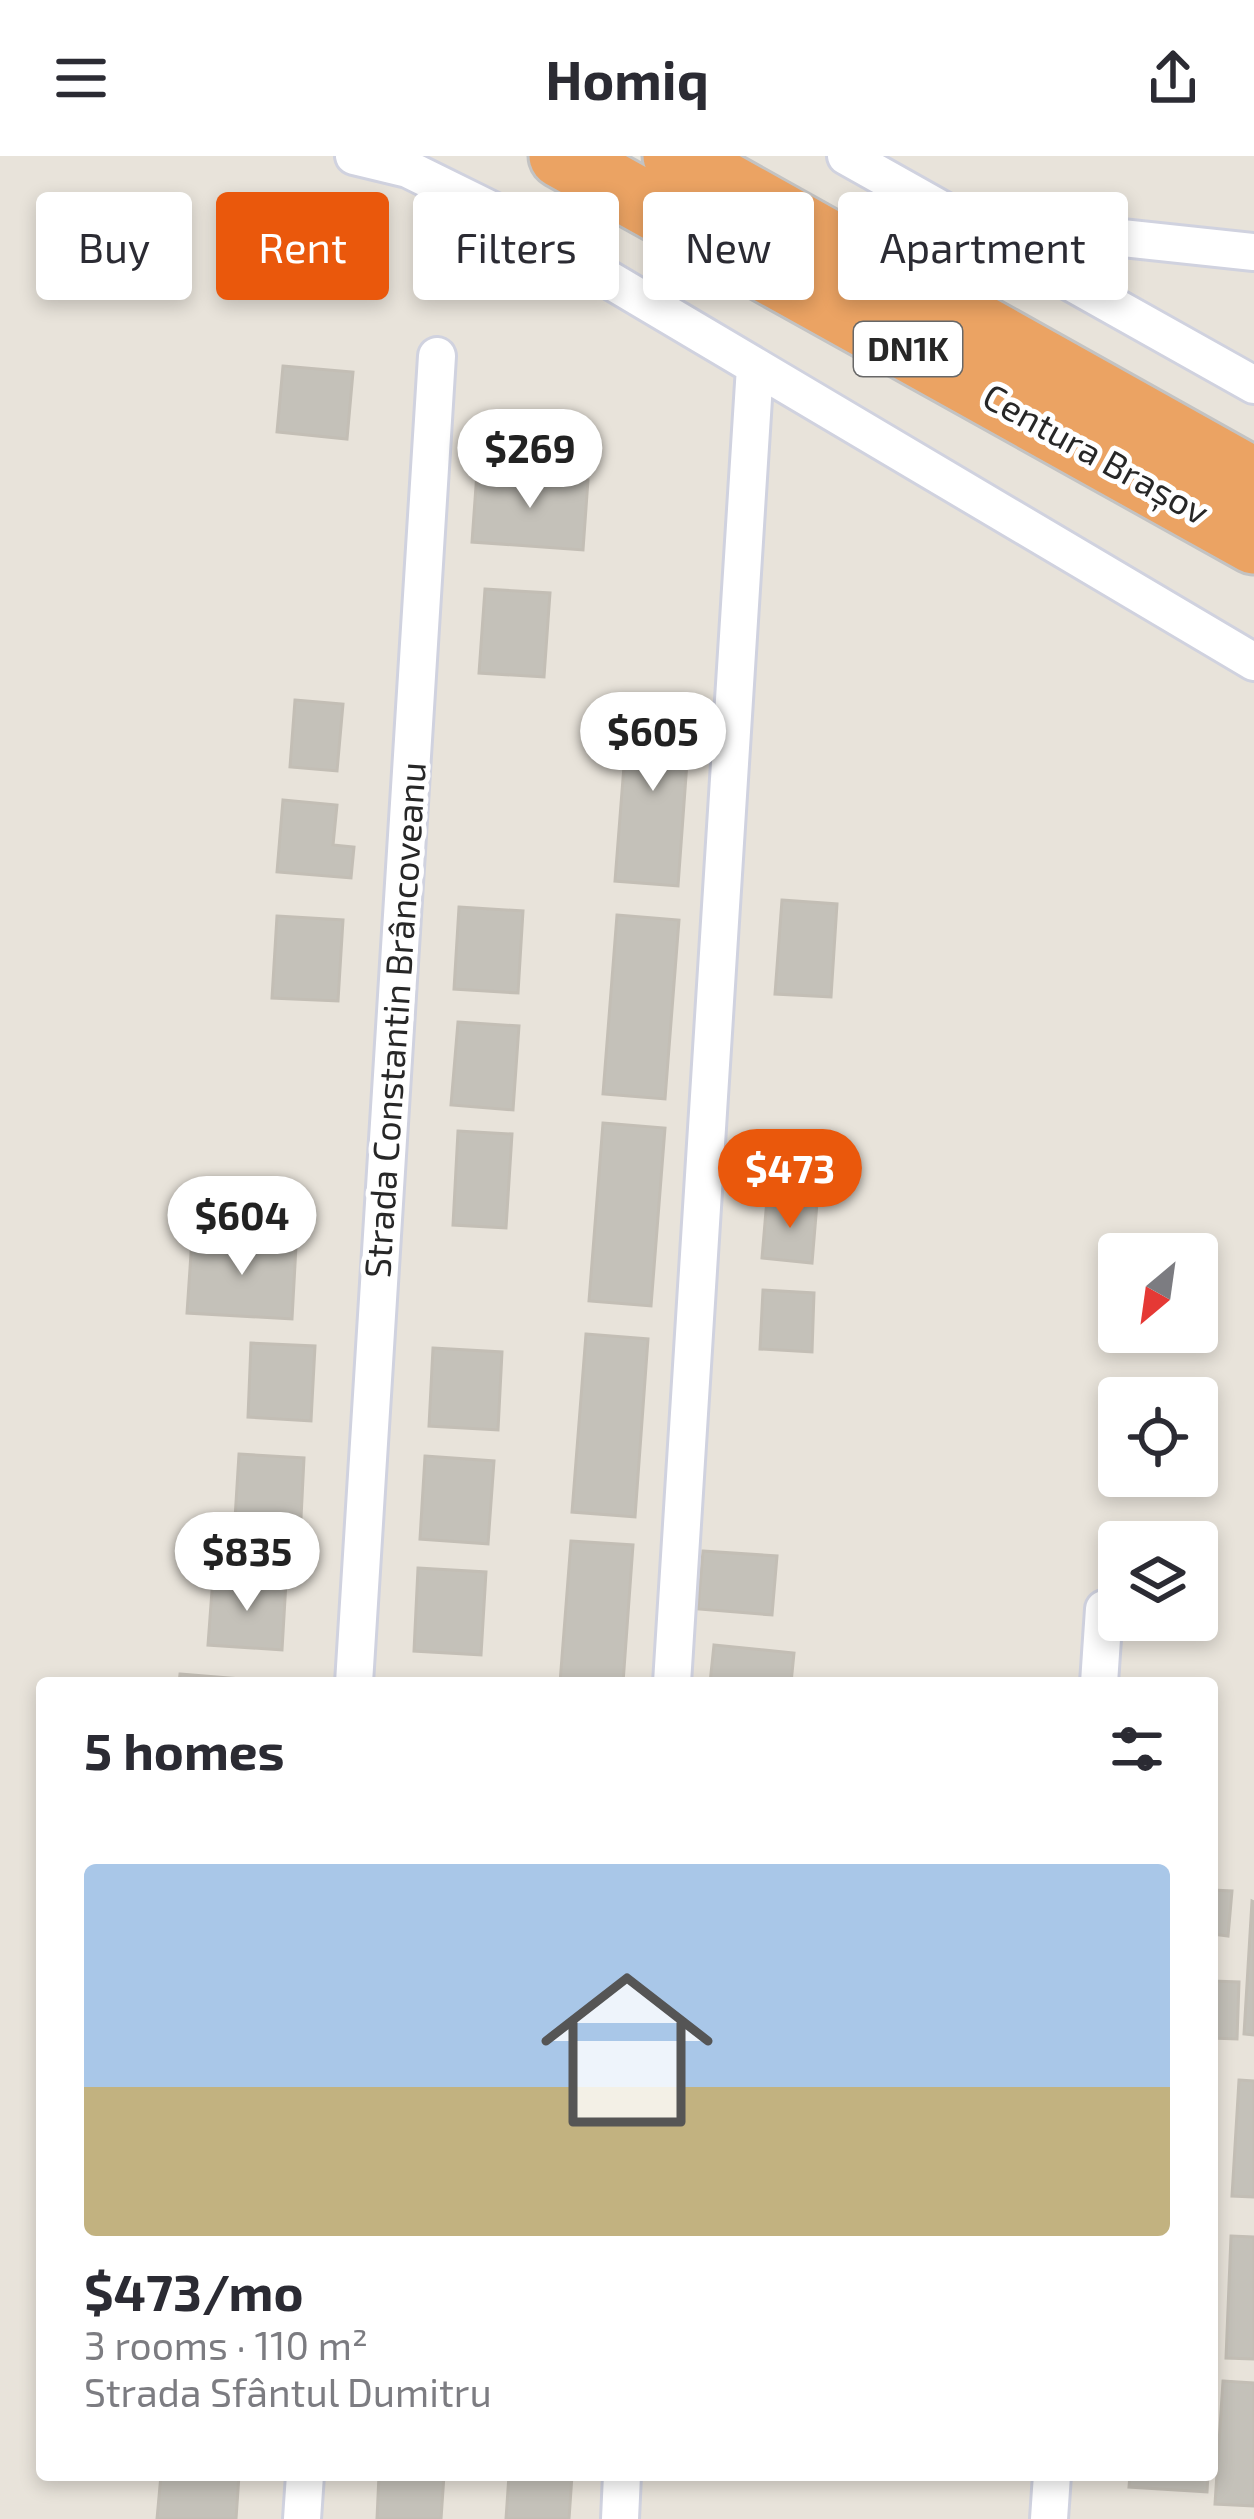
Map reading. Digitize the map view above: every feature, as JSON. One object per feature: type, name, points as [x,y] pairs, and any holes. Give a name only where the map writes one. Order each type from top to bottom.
[{"type":"highway","name":"Centura Brașov","points":[[561,156],[1254,542]]},
{"type":"highway","name":"Centura Brașov","points":[[675,156],[1254,480]]},
{"type":"street","points":[[354,156],[408,169],[495,212],[1254,662]]},
{"type":"street","points":[[846,156],[913,192]]},
{"type":"street","points":[[1128,238],[1254,252]]},
{"type":"street","points":[[1104,300],[1254,386]]},
{"type":"street","name":"Strada Constantin Brâncoveanu","points":[[354,1677],[436,356]]},
{"type":"street","points":[[672,1677],[754,367]]},
{"type":"street","points":[[1099,1677],[1102,1641]]},
{"type":"street","points":[[302,2519],[305,2481]]},
{"type":"street","points":[[620,2519],[622,2481]]},
{"type":"street","points":[[1049,2519],[1052,2481]]},
{"type":"building","points":[[283,366],[353,372],[347,439],[277,432]]},
{"type":"building","points":[[477,472],[588,480],[583,550],[472,542]]},
{"type":"building","points":[[485,589],[550,593],[544,677],[479,673]]},
{"type":"building","points":[[295,700],[343,704],[337,771],[290,767]]},
{"type":"building","points":[[629,702],[691,707],[678,886],[615,881]]},
{"type":"building","points":[[283,800],[337,805],[333,845],[354,847],[351,878],[277,872]]},
{"type":"building","points":[[782,900],[837,904],[831,997],[775,994]]},
{"type":"building","points":[[459,907],[523,911],[518,993],[454,989]]},
{"type":"building","points":[[617,915],[679,920],[665,1099],[603,1094]]},
{"type":"building","points":[[277,916],[343,920],[338,1001],[272,998]]},
{"type":"building","points":[[458,1022],[519,1026],[513,1110],[451,1105]]},
{"type":"building","points":[[603,1123],[665,1128],[651,1306],[589,1301]]},
{"type":"building","points":[[458,1131],[512,1134],[506,1228],[453,1225]]},
{"type":"building","points":[[767,1199],[817,1203],[812,1263],[762,1258]]},
{"type":"building","points":[[227,1234],[257,1236],[257,1243],[296,1246],[292,1319],[187,1313],[192,1239],[226,1242]]},
{"type":"building","points":[[763,1290],[814,1293],[812,1352],[760,1349]]},
{"type":"building","points":[[586,1334],[648,1339],[635,1517],[572,1512]]},
{"type":"building","points":[[251,1343],[315,1346],[311,1421],[248,1417]]},
{"type":"building","points":[[433,1348],[502,1352],[498,1430],[429,1426]]},
{"type":"building","points":[[239,1454],[304,1458],[300,1538],[234,1535]]},
{"type":"building","points":[[425,1456],[494,1461],[488,1544],[420,1539]]},
{"type":"building","points":[[571,1541],[633,1545],[623,1677],[560,1677]]},
{"type":"building","points":[[703,1551],[777,1556],[772,1615],[698,1609]]},
{"type":"building","points":[[418,1568],[486,1572],[481,1655],[414,1651]]},
{"type":"building","points":[[213,1577],[286,1582],[282,1650],[208,1645]]},
{"type":"building","points":[[714,1645],[794,1653],[792,1677],[711,1677]]},
{"type":"building","points":[[1218,1890],[1232,1891],[1228,1936],[1218,1935]]},
{"type":"building","points":[[1254,1902],[1254,2035],[1244,2034]]},
{"type":"building","points":[[1218,1981],[1239,1982],[1237,2039],[1218,2038]]},
{"type":"building","points":[[1239,2080],[1254,2081],[1254,2197],[1232,2196]]},
{"type":"building","points":[[1231,2236],[1254,2237],[1254,2359],[1226,2358]]},
{"type":"building","points":[[1223,2381],[1254,2383],[1254,2506],[1215,2504]]},
{"type":"building","points":[[160,2481],[239,2481],[236,2519],[157,2519]]},
{"type":"building","points":[[379,2481],[444,2481],[441,2519],[377,2519]]},
{"type":"building","points":[[509,2481],[572,2481],[569,2519],[506,2519]]},
{"type":"building","points":[[1130,2481],[1208,2481],[1207,2492],[1129,2487]]}]
